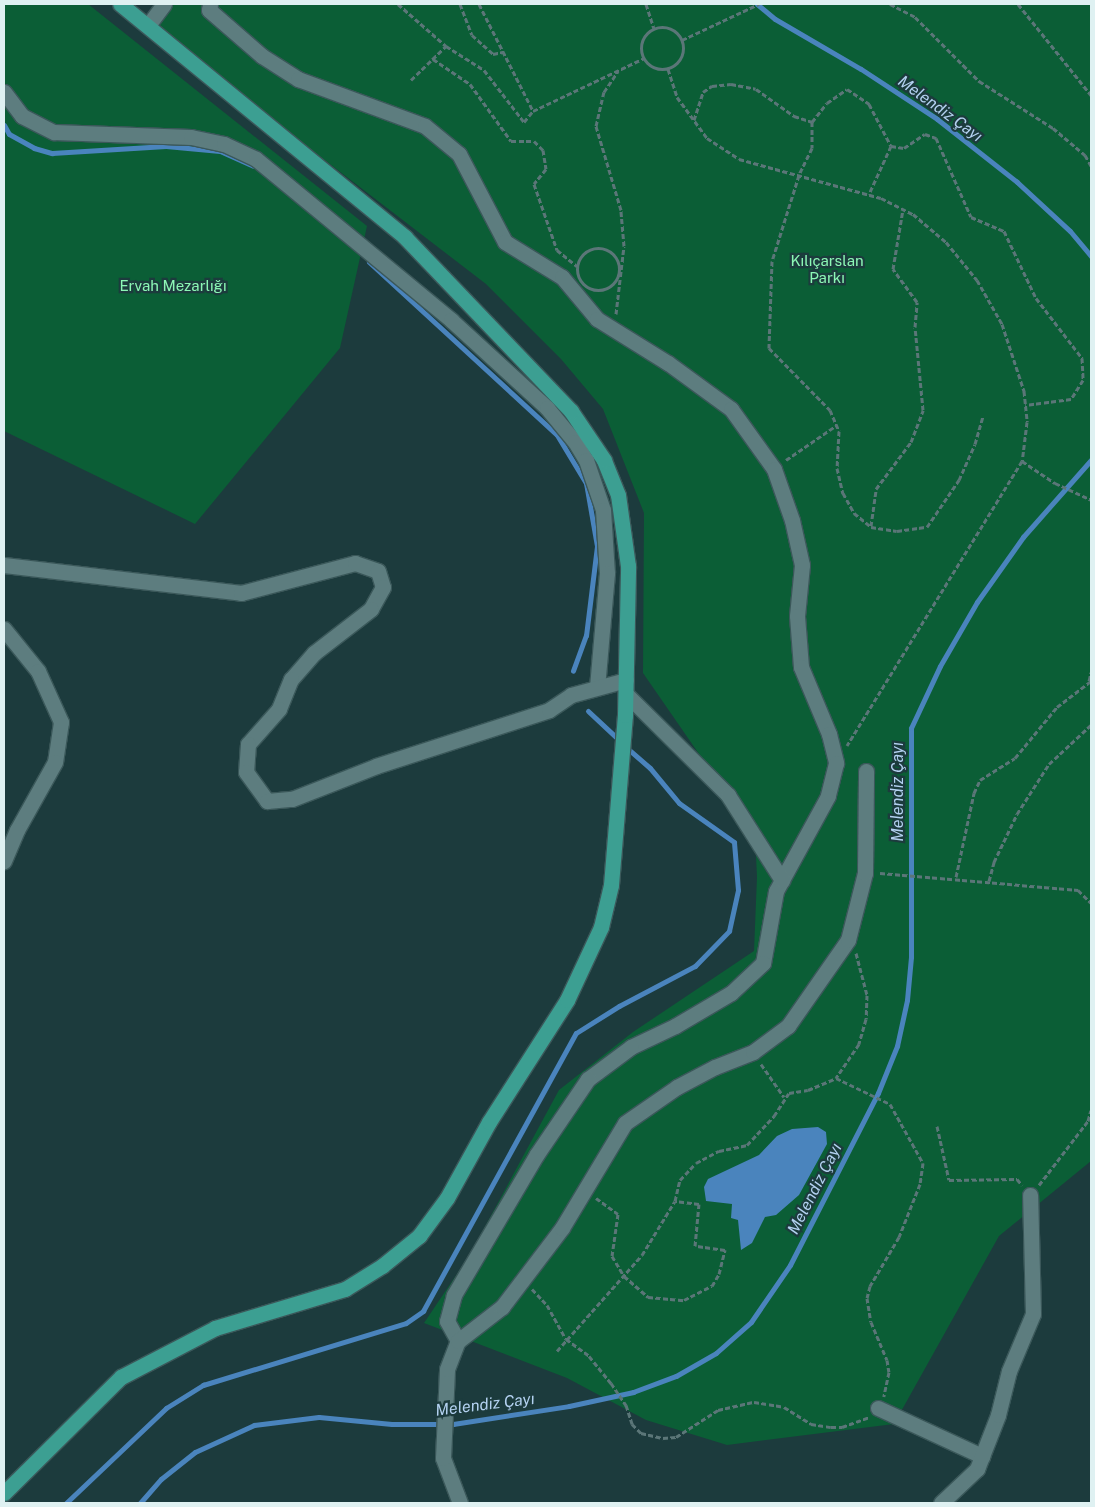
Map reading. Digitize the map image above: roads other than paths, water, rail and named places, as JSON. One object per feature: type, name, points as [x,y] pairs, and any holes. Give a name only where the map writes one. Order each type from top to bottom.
[{"type":"main road","points":[[4,1493],[121,1377],[214,1328],[345,1288],[382,1266],[420,1236],[447,1198],[489,1122],[567,1000],[601,928],[610,885],[618,766],[625,715],[628,566],[618,495],[604,460],[571,412],[405,237],[149,24],[120,4]]},
{"type":"street","points":[[149,24],[164,4]]},
{"type":"street","points":[[210,4],[208,10],[256,51],[298,78],[425,126],[459,154],[505,242],[562,277],[597,319],[668,363],[731,409],[774,469],[792,520],[802,565],[797,616],[801,667],[829,734],[836,763],[828,796],[776,891],[763,963],[731,993],[675,1026],[631,1047],[588,1079],[536,1154],[454,1295],[447,1321],[458,1341]]},
{"type":"street","points":[[4,92],[22,116],[54,132],[191,137],[224,144],[256,158],[451,320],[547,408],[575,442],[586,460],[603,510],[607,573],[597,687]]},
{"type":"street","points":[[4,565],[241,593],[356,563],[378,570],[383,587],[371,609],[314,653],[291,679],[279,709],[248,744],[246,772],[267,801],[292,799],[376,766],[549,710],[571,695],[597,687],[626,687],[728,795],[782,880]]},
{"type":"street","points":[[4,629],[38,671],[61,722],[55,762],[17,830],[4,861]]},
{"type":"street","points":[[460,1503],[443,1458],[447,1369],[458,1341],[502,1307],[523,1280],[562,1228],[625,1123],[677,1087],[715,1067],[753,1052],[788,1026],[844,944],[865,873],[866,771]]},
{"type":"street","points":[[941,1503],[977,1469],[998,1415],[1009,1371],[1033,1314],[1030,1195]]},
{"type":"street","points":[[878,1408],[982,1456]]},
{"type":"water","points":[[818,1127],[826,1132],[827,1144],[799,1195],[776,1215],[765,1217],[752,1243],[741,1250],[738,1220],[731,1218],[732,1204],[706,1201],[704,1187],[708,1179],[759,1155],[777,1136],[792,1129]]},
{"type":"waterway","name":"Melendiz Çayı","points":[[757,4],[775,19],[861,69],[937,119],[1017,182],[1070,231],[1091,256]]},
{"type":"waterway","points":[[4,125],[9,134],[34,148],[52,153],[166,146],[220,151],[253,166]]},
{"type":"waterway","points":[[369,262],[557,435],[586,483],[597,546],[586,635],[573,671]]},
{"type":"waterway","name":"Melendiz Çayı","points":[[140,1503],[161,1479],[195,1452],[254,1425],[319,1417],[392,1424],[453,1424],[569,1406],[633,1392],[676,1376],[716,1353],[751,1322],[790,1265],[878,1093],[897,1046],[907,1000],[911,957],[911,728],[940,666],[977,602],[1023,537],[1091,460]]},
{"type":"waterway","points":[[588,711],[619,740]]},
{"type":"waterway","points":[[66,1503],[166,1408],[203,1385],[406,1323],[423,1311],[576,1033],[619,1006],[695,966],[729,931],[738,890],[734,842],[679,803],[650,768],[625,746]]},
{"type":"park label","name":"Kılıçarslan Parkı","points":[[827,268]]},
{"type":"park label","name":"Ervah Mezarlığı","points":[[173,286]]}]
